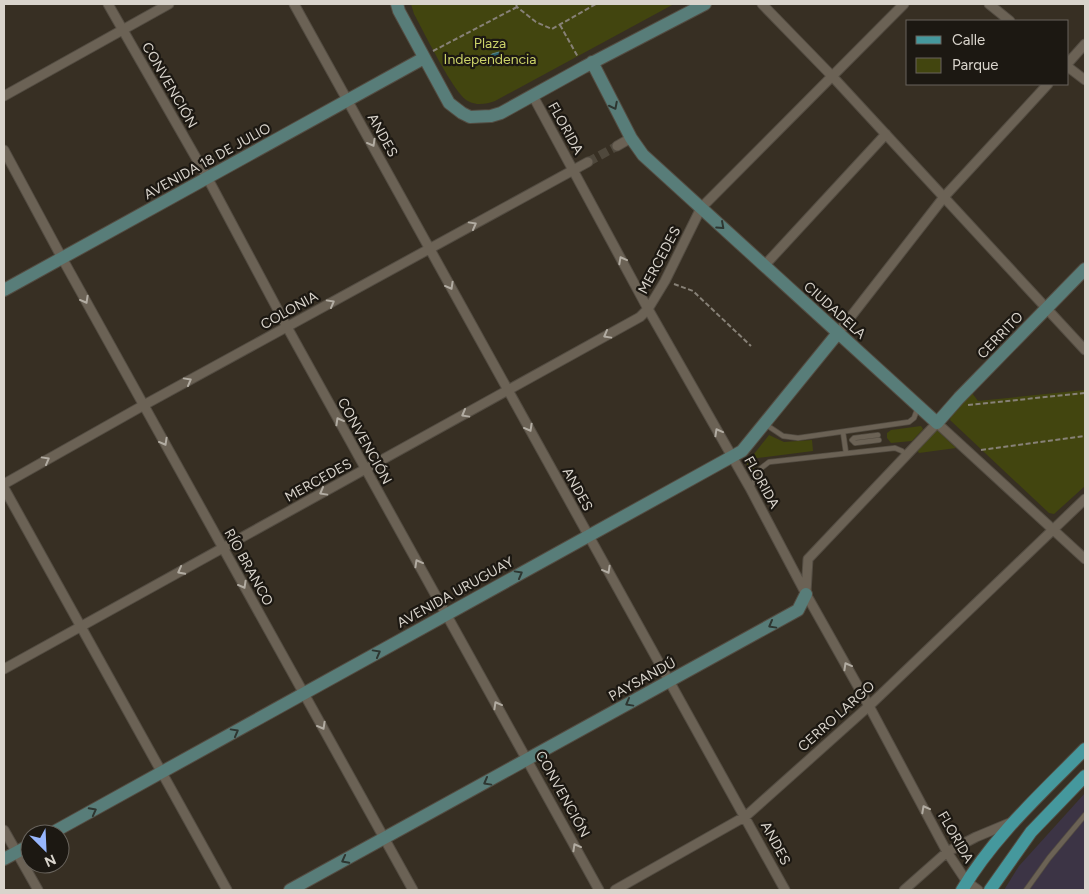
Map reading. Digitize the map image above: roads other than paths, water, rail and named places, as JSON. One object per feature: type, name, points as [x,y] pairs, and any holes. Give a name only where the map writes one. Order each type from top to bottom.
[{"type":"main road","points":[[964,886],[990,848],[1013,821],[1085,750]]},
{"type":"main road","points":[[990,890],[1031,832],[1085,776]]},
{"type":"street","name":"CONVENCIÓN","points":[[108,4],[207,177],[286,327],[528,759],[599,890]]},
{"type":"street","points":[[4,96],[169,4]]},
{"type":"street","name":"ANDES","points":[[294,4],[669,682],[746,816],[785,890]]},
{"type":"street","points":[[397,4],[449,103],[462,113],[470,116],[491,116],[501,113],[592,62],[705,4]]},
{"type":"street","points":[[762,4],[832,76],[1046,310],[1085,350]]},
{"type":"street","name":"MERCEDES","points":[[4,669],[640,317],[648,309],[665,281],[702,208],[904,4]]},
{"type":"street","points":[[989,4],[1009,20]]},
{"type":"street","points":[[1069,61],[1085,44]]},
{"type":"street","name":"AVENIDA 18 DE JULIO","points":[[4,290],[424,58]]},
{"type":"street","name":"CIUDADELA","points":[[592,62],[631,138],[643,155],[1085,559]]},
{"type":"street","points":[[1069,68],[1085,80]]},
{"type":"street","points":[[838,333],[944,198],[1047,85]]},
{"type":"street","name":"FLORIDA","points":[[533,96],[648,309],[750,488],[806,594],[870,706],[948,852],[964,886]]},
{"type":"street","points":[[764,266],[886,134]]},
{"type":"street","points":[[617,146],[631,138]]},
{"type":"street","name":"RÍO BRANCO","points":[[4,150],[413,890]]},
{"type":"street","name":"COLONIA","points":[[4,484],[144,405],[588,162]]},
{"type":"street","name":"CERRITO","points":[[937,423],[1085,269]]},
{"type":"street","name":"AVENIDA URUGUAY","points":[[68,824],[446,614],[732,458],[747,447],[838,333]]},
{"type":"street","points":[[806,594],[808,559],[937,423]]},
{"type":"street","points":[[4,488],[227,890]]},
{"type":"street","name":"CERRO LARGO","points":[[615,890],[746,816],[870,706],[1085,499]]},
{"type":"street","name":"PAYSANDÚ","points":[[290,890],[798,610],[806,594]]},
{"type":"street","points":[[904,890],[948,852],[1013,821]]},
{"type":"street","points":[[4,830],[38,890]]},
{"type":"street","points":[[4,859],[20,850]]},
{"type":"street","points":[[964,886],[978,890]]},
{"type":"lane","points":[[765,424],[783,436],[792,438],[909,422],[914,418],[919,406]]},
{"type":"lane","points":[[877,427],[880,449]]},
{"type":"lane","points":[[843,432],[846,453]]},
{"type":"lane","points":[[852,440],[854,438],[879,437]]},
{"type":"lane","points":[[750,488],[760,469],[768,462],[895,448],[907,455]]},
{"type":"lane","points":[[1026,890],[1049,858],[1085,815]]},
{"type":"water","points":[[499,52],[502,54],[503,59],[497,64],[490,66],[487,64],[486,59],[492,54]]},
{"type":"tunnel","points":[[588,162],[617,146]]},
{"type":"park label","name":"Plaza Independencia","points":[[490,52]]}]
